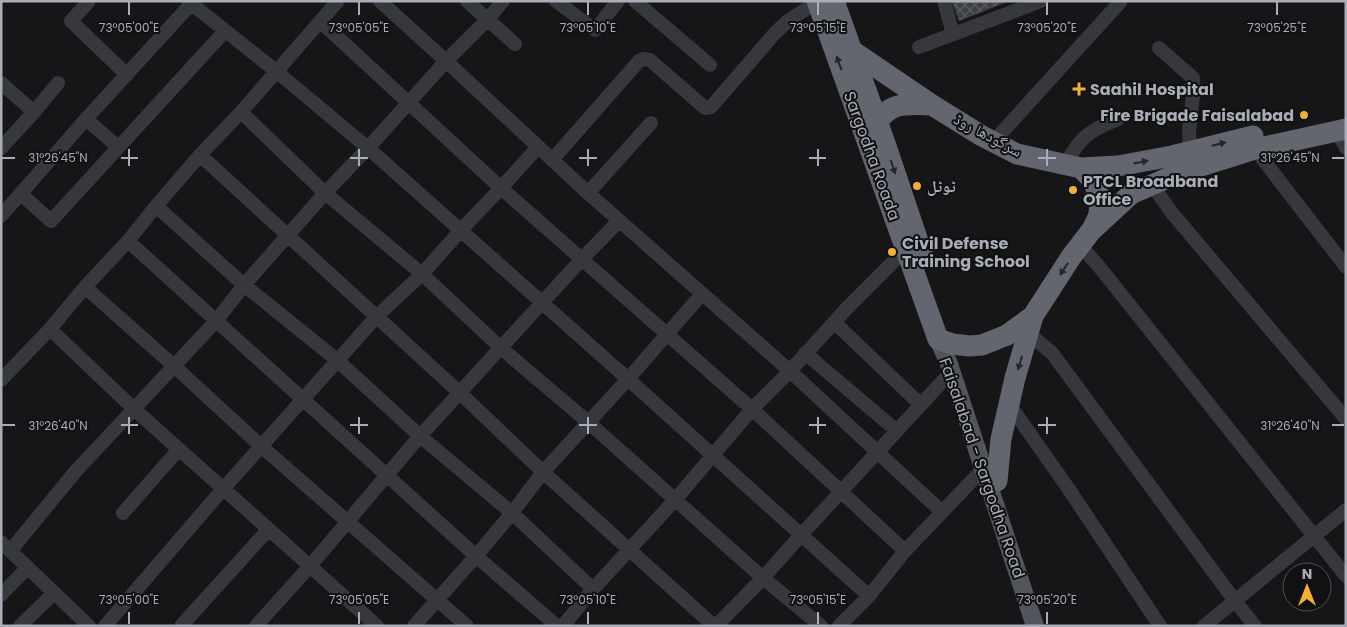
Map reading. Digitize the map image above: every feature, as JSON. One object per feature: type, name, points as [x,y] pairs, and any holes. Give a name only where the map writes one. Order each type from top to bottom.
[{"type":"highway","name":"Sargodha Roada","points":[[834,1],[877,121],[945,342]]},
{"type":"highway","name":"Sargodha Roada","points":[[817,2],[905,250],[945,342]]},
{"type":"highway","name":"سرگودھا روڈ","points":[[851,50],[932,105],[982,136],[1017,154],[1073,166],[1118,166],[1180,160]]},
{"type":"highway","points":[[867,143],[877,121],[884,112],[897,106],[911,104],[932,105]]},
{"type":"highway","points":[[1180,160],[1255,149],[1344,130]]},
{"type":"highway","points":[[1085,238],[1131,194],[1152,185],[1180,160],[1344,130]]},
{"type":"highway","points":[[990,474],[1031,324],[1099,215],[1100,197],[1093,180],[1073,166]]},
{"type":"highway","points":[[945,342],[970,346],[982,345],[1031,324]]},
{"type":"main road","name":"Faisalabad - Sargodha Road","points":[[945,342],[952,372],[1047,626]]},
{"type":"main road","name":"Faisalabad - Sargodha Road","points":[[945,342],[990,474],[1035,626]]},
{"type":"street","points":[[89,1],[71,21],[128,74]]},
{"type":"street","points":[[1,380],[50,329],[85,287],[128,241],[200,155],[241,112],[338,1]]},
{"type":"street","points":[[380,1],[588,193],[790,371],[942,512]]},
{"type":"street","points":[[467,1],[515,44]]},
{"type":"street","points":[[80,623],[54,593],[6,546],[216,321],[244,285],[325,193],[503,1]]},
{"type":"street","points":[[556,1],[595,30],[618,1]]},
{"type":"street","points":[[635,1],[710,65]]},
{"type":"street","points":[[944,1],[953,34]]},
{"type":"street","points":[[919,47],[1041,1]]},
{"type":"street","points":[[994,141],[1121,1]]},
{"type":"street","points":[[552,160],[639,61],[643,59],[650,60],[704,108],[709,108],[775,33],[788,21],[817,2]]},
{"type":"street","points":[[1,216],[190,3],[276,71],[368,148],[869,596]]},
{"type":"street","points":[[321,22],[501,188],[752,409],[905,552]]},
{"type":"street","points":[[21,194],[51,221],[225,31]]},
{"type":"street","points":[[1159,48],[1193,78],[1189,131],[1180,160]]},
{"type":"street","points":[[1,83],[34,112]]},
{"type":"street","points":[[1,148],[58,83]]},
{"type":"street","points":[[241,112],[325,193],[422,274],[502,348],[588,422],[762,578],[821,626]]},
{"type":"street","points":[[86,120],[118,147]]},
{"type":"street","points":[[1073,166],[1076,146],[1100,126],[1118,120]]},
{"type":"street","points":[[588,193],[652,123]]},
{"type":"street","points":[[104,626],[337,360],[377,316],[422,274],[538,147]]},
{"type":"street","points":[[1255,149],[1346,267]]},
{"type":"street","points":[[200,155],[460,392],[543,472],[715,626],[762,578],[952,372]]},
{"type":"street","points":[[1152,185],[1172,213],[1346,419]]},
{"type":"street","points":[[156,206],[244,285],[337,360],[420,436],[512,513],[593,589]]},
{"type":"street","points":[[256,626],[310,566],[420,436],[619,221]]},
{"type":"street","points":[[1085,238],[1101,269],[1346,576]]},
{"type":"street","points":[[128,241],[476,556],[557,626]]},
{"type":"street","points":[[563,626],[593,589],[675,500],[752,409],[905,250]]},
{"type":"street","points":[[85,287],[261,446],[467,626]]},
{"type":"street","points":[[414,626],[476,556],[543,472],[702,294]]},
{"type":"street","points":[[834,322],[921,405]]},
{"type":"street","points":[[1031,324],[1255,626]]},
{"type":"street","points":[[50,329],[134,410],[376,626]]},
{"type":"street","points":[[806,353],[897,431]]},
{"type":"street","points":[[1009,404],[1068,488],[1160,626]]},
{"type":"street","points":[[122,512],[179,449]]},
{"type":"street","points":[[839,626],[869,596],[905,552],[942,512],[990,474]]},
{"type":"street","points":[[1204,626],[1346,510]]},
{"type":"street","points":[[181,626],[268,530]]},
{"type":"street","points":[[1,595],[28,567]]},
{"type":"street","points":[[20,626],[54,593]]},
{"type":"building","points":[[952,1],[1009,1],[959,21]]},
{"type":"place","name":"Saahil Hospital","points":[[1079,89]]},
{"type":"place","name":"Fire Brigade Faisalabad","points":[[1304,115]]},
{"type":"place","name":"ٹوٹل","points":[[917,186]]},
{"type":"place","name":"PTCL Broadband Office","points":[[1073,190]]},
{"type":"place","name":"Civil Defense Training School","points":[[892,252]]}]
